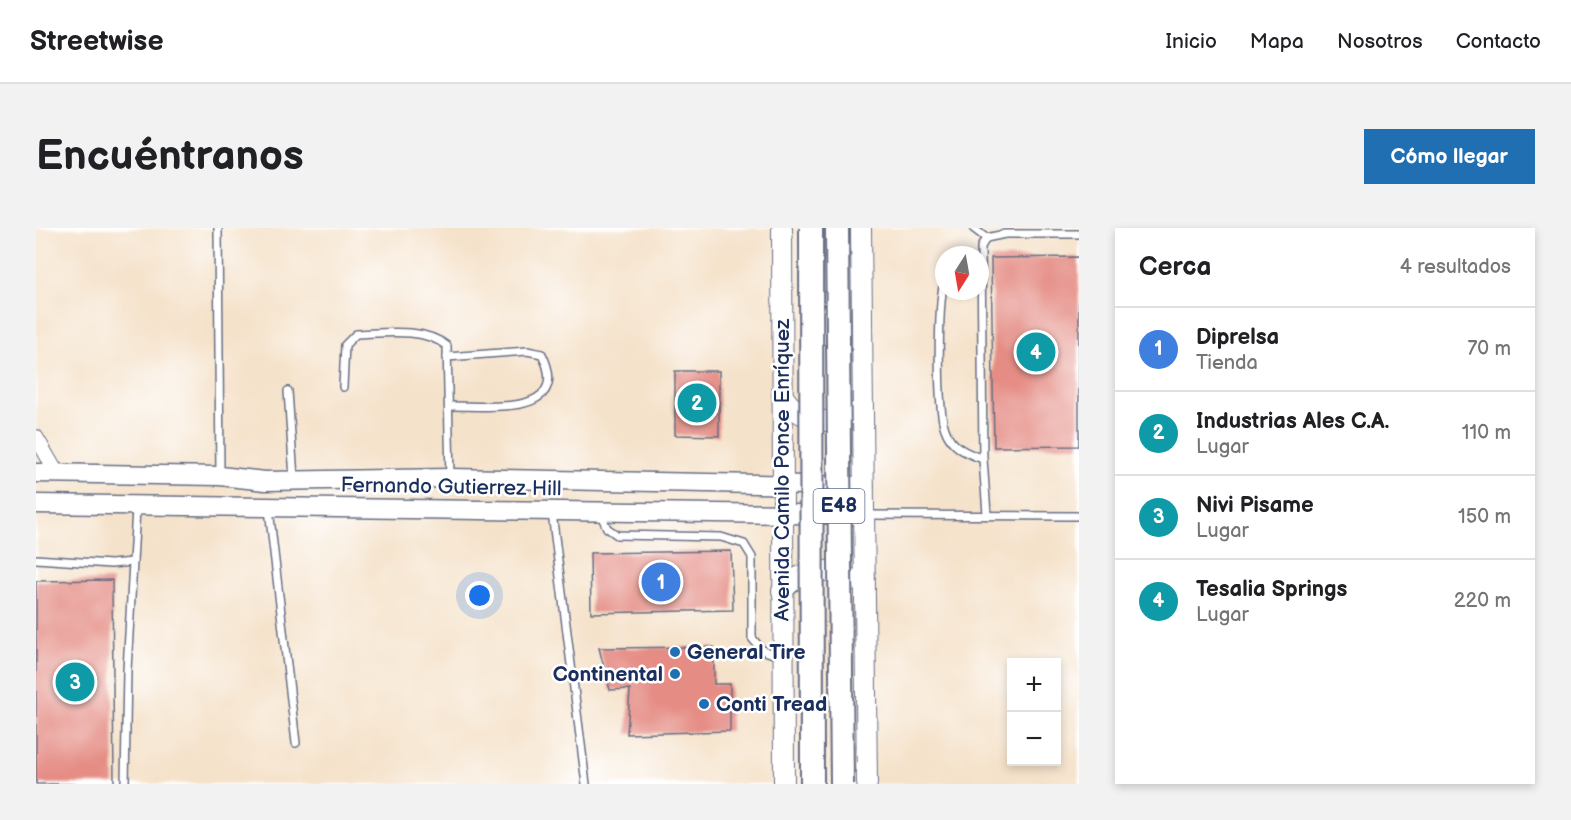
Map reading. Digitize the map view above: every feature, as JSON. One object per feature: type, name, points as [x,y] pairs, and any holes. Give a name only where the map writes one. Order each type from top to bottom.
[{"type":"main road","name":"Avenida Camilo Ponce Enríquez","points":[[782,228],[784,784]]},
{"type":"main road","name":"Avenida Camilo Ponce Enríquez","points":[[811,228],[812,784]]},
{"type":"main road","name":"E48","points":[[837,228],[842,784]]},
{"type":"main road","name":"E48","points":[[861,228],[867,784]]},
{"type":"main road","points":[[782,395],[802,416],[821,421],[849,414],[863,401]]},
{"type":"main road","points":[[782,591],[796,578],[824,570],[851,579],[864,593]]},
{"type":"street","points":[[36,437],[57,473]]},
{"type":"street","name":"Fernando Gutierrez Hill","points":[[36,473],[220,476],[294,481],[450,478],[864,486]]},
{"type":"street","name":"Fernando Gutierrez Hill","points":[[36,504],[864,515]]},
{"type":"lane","points":[[218,228],[220,476]]},
{"type":"lane","points":[[973,228],[986,238]]},
{"type":"lane","points":[[982,246],[986,238],[1005,234],[1079,234]]},
{"type":"lane","points":[[943,300],[940,403],[945,430],[960,451],[983,459]]},
{"type":"lane","points":[[982,300],[983,459],[987,514]]},
{"type":"lane","points":[[343,387],[345,345],[356,333],[398,333],[436,338],[447,346],[450,478]]},
{"type":"lane","points":[[447,357],[527,351],[542,354],[549,370],[550,383],[542,396],[529,404],[449,406]]},
{"type":"lane","points":[[288,391],[294,481]]},
{"type":"lane","points":[[125,784],[136,505]]},
{"type":"lane","points":[[269,507],[296,743]]},
{"type":"lane","points":[[552,512],[586,784]]},
{"type":"lane","points":[[600,513],[607,528],[617,535],[721,537],[744,544],[752,557],[752,638],[762,650],[782,657]]},
{"type":"lane","points":[[864,515],[1079,516]]},
{"type":"lane","points":[[36,560],[111,564],[133,562]]},
{"type":"building","points":[[1079,257],[1079,446],[994,447],[991,258]]},
{"type":"building","points":[[675,371],[719,371],[719,436],[675,435]]},
{"type":"building","points":[[731,551],[733,610],[591,613],[590,553]]},
{"type":"building","points":[[112,580],[114,784],[36,784],[36,581]]},
{"type":"building","points":[[714,647],[714,684],[730,684],[730,731],[627,734],[630,689],[610,690],[599,648]]},
{"type":"place","name":"Tesalia Springs","points":[[1036,352]]},
{"type":"place","name":"Industrias Ales C.A.","points":[[697,403]]},
{"type":"place","name":"Diprelsa","points":[[661,582]]},
{"type":"place","name":"General Tire","points":[[675,652]]},
{"type":"place","name":"Continental","points":[[675,674]]},
{"type":"place","name":"Nivi Pisame","points":[[75,682]]},
{"type":"place","name":"Conti Tread","points":[[704,704]]}]
